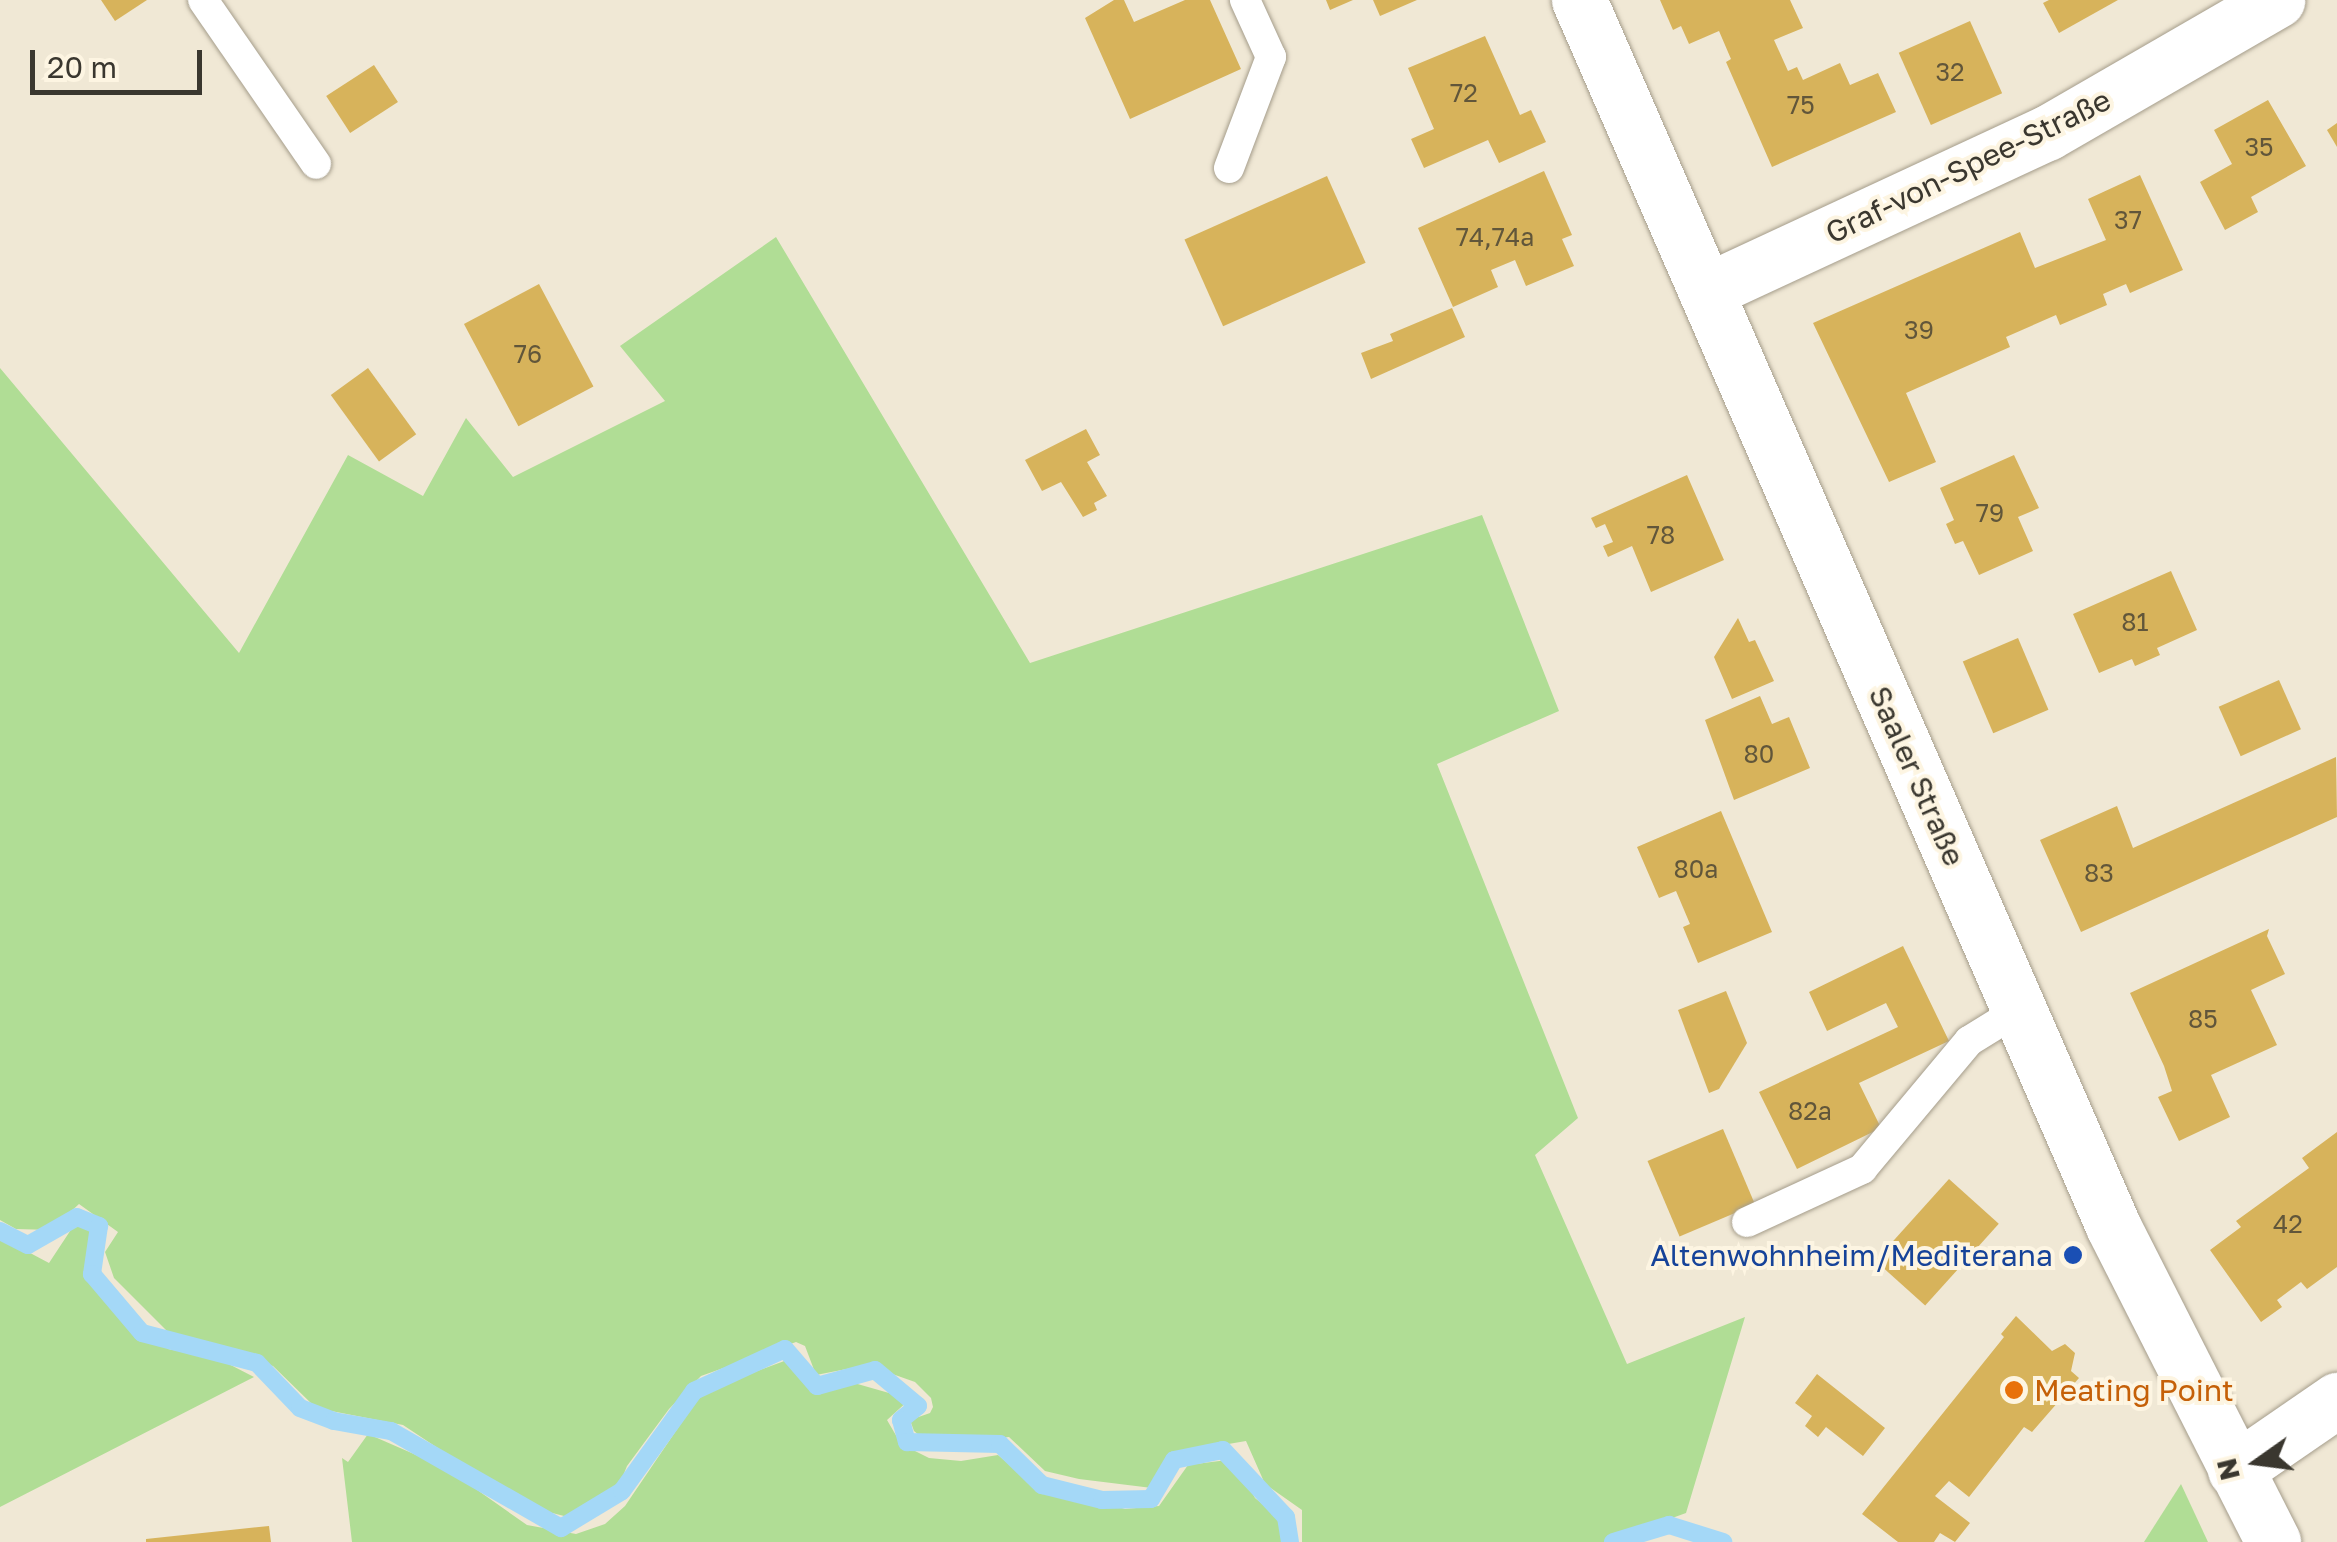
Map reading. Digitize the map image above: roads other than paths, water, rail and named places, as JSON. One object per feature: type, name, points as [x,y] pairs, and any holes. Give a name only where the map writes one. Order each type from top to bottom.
[{"type":"street","name":"Saaler Straße","points":[[1579,0],[2113,1226],[2274,1542]]},
{"type":"street","name":"Graf-von-Spee-Straße","points":[[1706,290],[2048,133],[2277,0]]},
{"type":"street","points":[[2235,1470],[2337,1400]]},
{"type":"lane","points":[[203,0],[316,164]]},
{"type":"lane","points":[[1229,168],[1270,57],[1245,0]]},
{"type":"lane","points":[[1747,1222],[1862,1170],[1969,1040],[2019,1010]]},
{"type":"waterway","points":[[0,1231],[28,1245],[77,1217],[99,1226],[92,1274],[142,1333],[257,1363],[300,1408],[334,1421],[391,1431],[561,1528],[622,1491],[694,1391],[785,1349],[817,1386],[875,1370],[918,1406],[901,1420],[907,1442],[1000,1444],[1042,1485],[1102,1500],[1151,1499],[1174,1460],[1223,1450],[1286,1517],[1290,1542]]},
{"type":"waterway","points":[[1613,1542],[1669,1525],[1723,1542]]},
{"type":"place","name":"Altenwohnheim/Mediterana","points":[[2073,1255]]},
{"type":"place","name":"Meating Point","points":[[2014,1390]]}]
